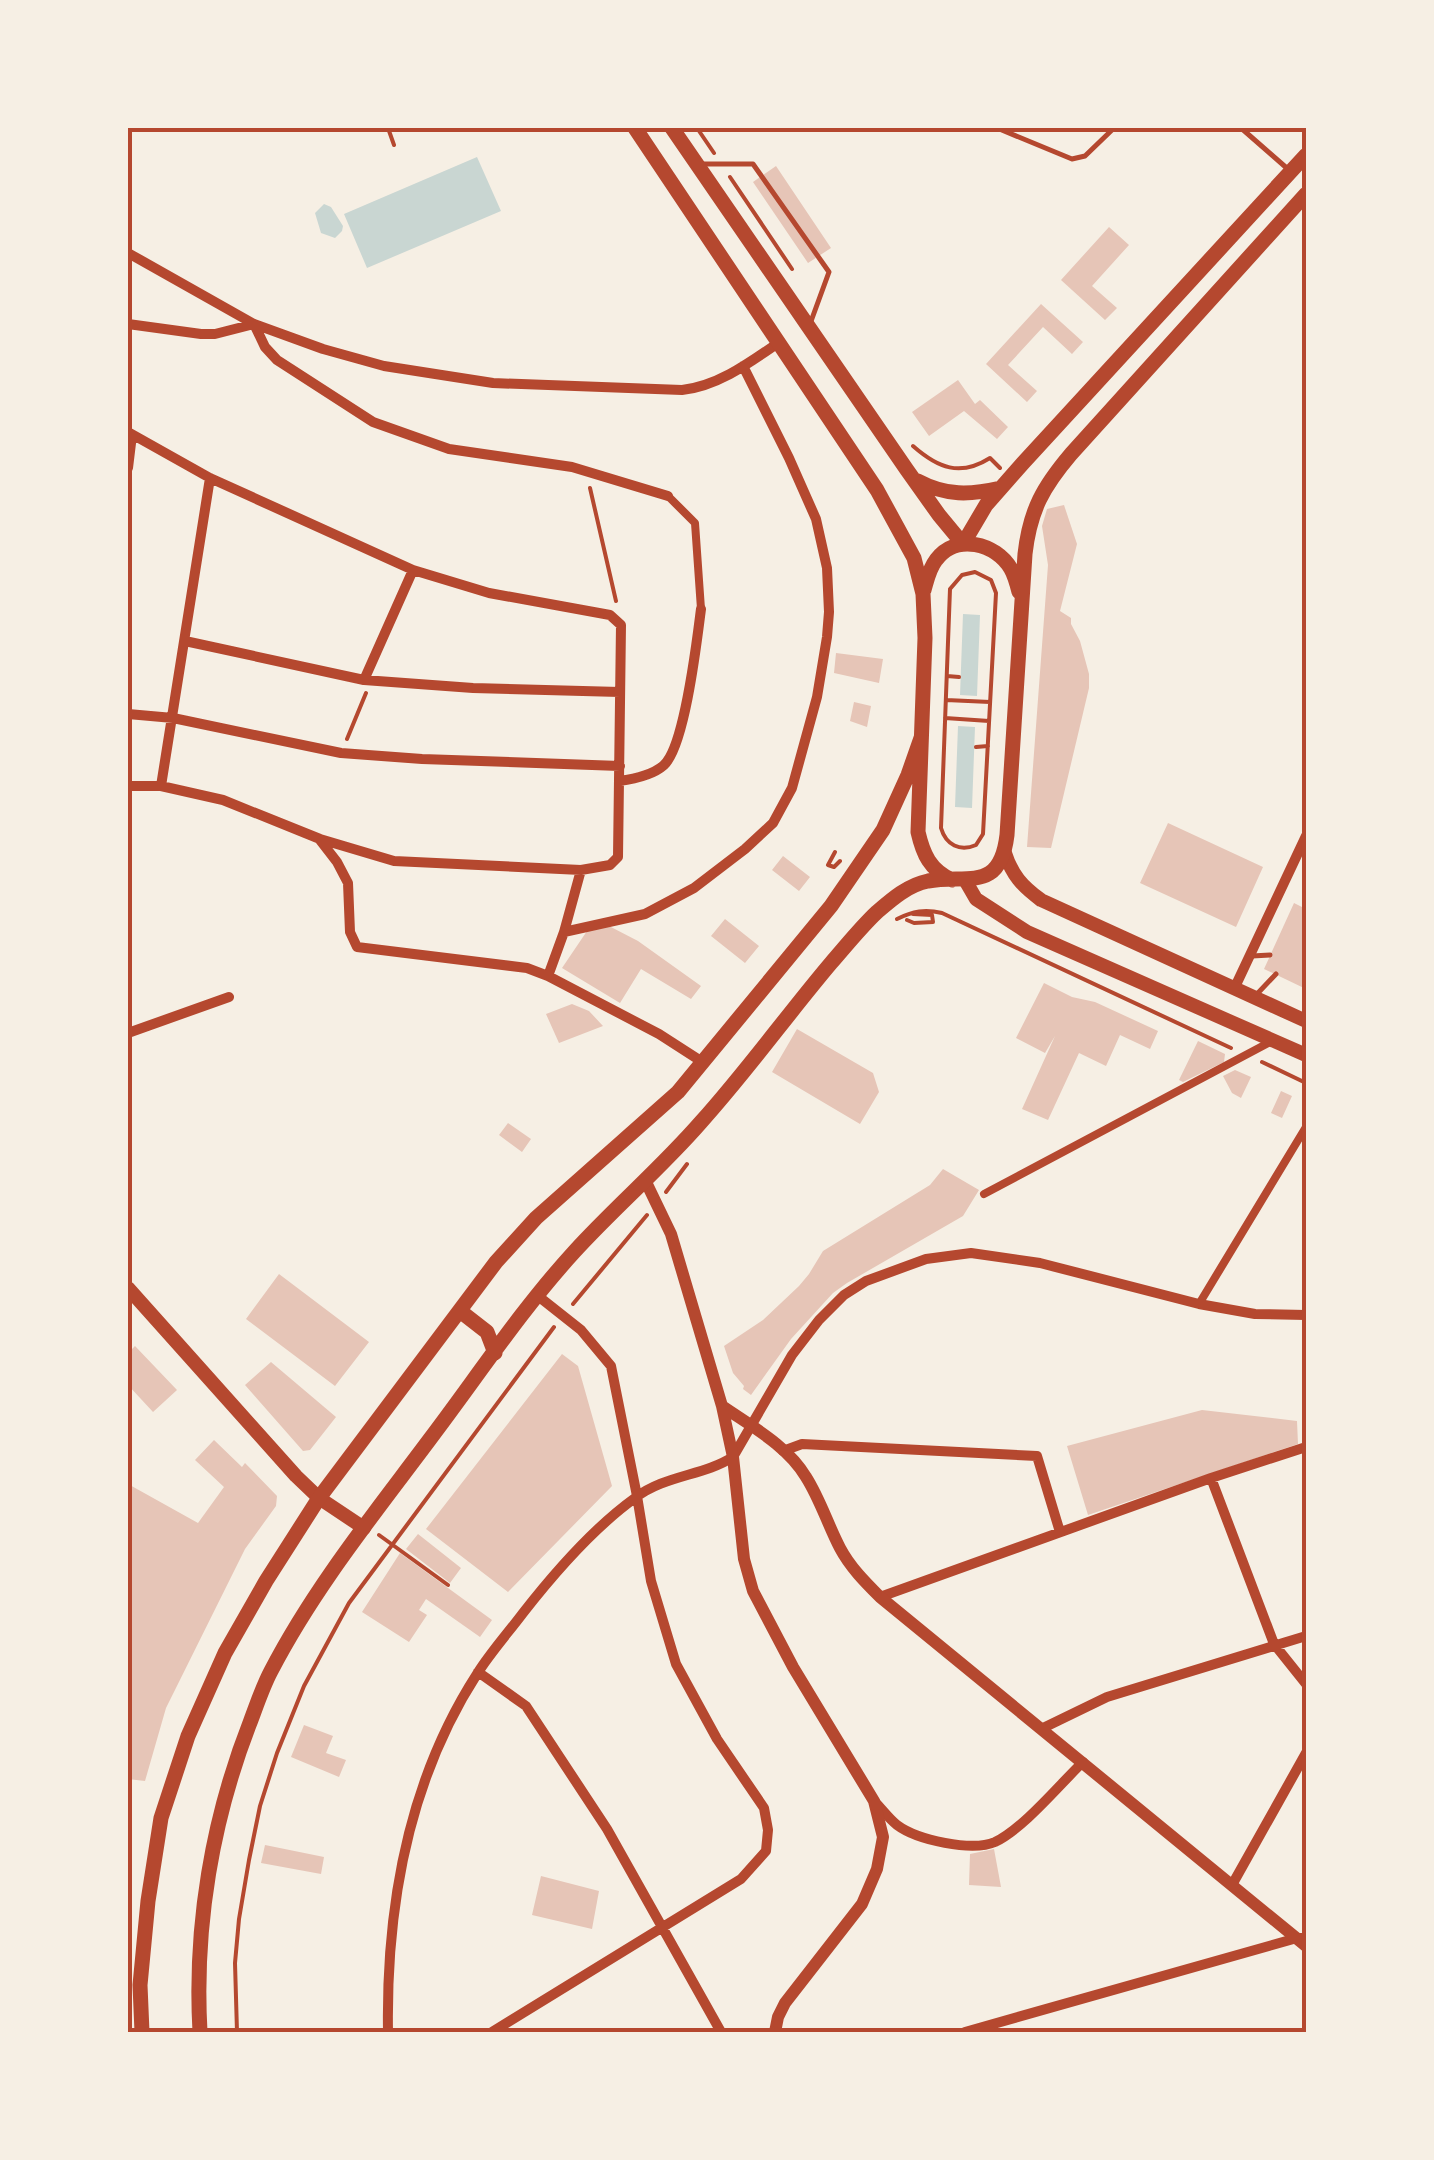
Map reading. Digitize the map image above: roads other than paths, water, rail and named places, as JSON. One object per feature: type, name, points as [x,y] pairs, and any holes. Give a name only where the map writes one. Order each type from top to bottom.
[{"type":"main road","points":[[636,128],[878,490],[914,558],[924,594],[918,832],[922,851],[931,865],[958,880],[976,900],[1027,932],[1306,1055]]},
{"type":"main road","points":[[672,128],[939,516],[963,544]]},
{"type":"main road","points":[[963,544],[986,505],[1306,155]]},
{"type":"main road","points":[[1305,1015],[1041,900],[1022,886],[1005,853],[1028,530],[1043,489],[1306,194]]},
{"type":"main road","points":[[913,478],[932,489],[954,494],[1001,488]]},
{"type":"main road","points":[[924,594],[935,561],[952,547],[977,544],[1003,558],[1012,570],[1022,601]]},
{"type":"main road","points":[[142,2032],[140,1985],[162,1818],[188,1736],[225,1652],[266,1581],[319,1498],[496,1262],[536,1218],[678,1092],[831,906],[867,856],[896,803],[921,738]]},
{"type":"main road","points":[[200,2032],[199,1961],[210,1857],[236,1760],[270,1673],[308,1609],[538,1296],[604,1220],[701,1122],[875,914],[914,885],[984,876],[1005,853]]},
{"type":"main road","points":[[128,1288],[296,1476],[319,1498],[365,1527]]},
{"type":"main road","points":[[460,1311],[487,1332],[495,1353]]},
{"type":"street","points":[[128,253],[254,324],[324,349],[384,366],[494,383],[682,390],[713,382],[778,343]]},
{"type":"street","points":[[128,324],[215,334],[254,324]]},
{"type":"street","points":[[254,324],[265,347],[277,360],[373,422],[449,449],[572,467],[668,496],[695,524],[701,609],[691,682],[674,750],[664,764],[636,779],[619,781]]},
{"type":"street","points":[[564,932],[645,914],[694,888],[773,824],[792,788],[822,667],[829,612],[827,568],[816,519],[744,366]]},
{"type":"street","points":[[128,468],[130,434],[210,478],[413,570],[488,593],[610,615],[621,625],[618,858],[610,865],[581,870],[394,861],[320,840],[223,800],[161,786],[128,786]]},
{"type":"street","points":[[161,786],[210,478]]},
{"type":"street","points":[[367,680],[413,570]]},
{"type":"street","points":[[185,642],[367,680],[620,692]]},
{"type":"street","points":[[128,714],[173,718],[341,753],[620,766]]},
{"type":"street","points":[[1235,987],[1306,836]]},
{"type":"street","points":[[320,840],[348,883],[350,932],[357,947],[527,968],[659,1034],[704,1063]]},
{"type":"street","points":[[548,976],[581,870]]},
{"type":"street","points":[[128,1033],[229,997]]},
{"type":"street","points":[[984,1194],[1274,1040]]},
{"type":"street","points":[[1199,1304],[1306,1127]]},
{"type":"street","points":[[645,1180],[671,1234],[722,1406],[752,1591],[874,1801],[896,1824],[918,1837],[970,1845],[993,1843],[1011,1832],[1083,1762]]},
{"type":"street","points":[[388,2032],[389,1952],[401,1861],[441,1740],[478,1672],[540,1591],[603,1524],[655,1486],[733,1457],[792,1355],[844,1296],[866,1282],[926,1258],[971,1253],[1040,1263],[1199,1304],[1255,1314],[1306,1315]]},
{"type":"street","points":[[492,2032],[741,1879],[766,1851],[768,1830],[764,1808],[717,1739],[676,1664],[651,1581],[611,1366],[581,1330],[538,1296]]},
{"type":"street","points":[[722,1406],[784,1451],[808,1479],[842,1552],[880,1597],[1303,1940]]},
{"type":"street","points":[[784,1451],[802,1444],[1038,1456],[1060,1532]]},
{"type":"street","points":[[880,1597],[1306,1447]]},
{"type":"street","points":[[1211,1478],[1274,1644],[1306,1684]]},
{"type":"street","points":[[1041,1728],[1107,1697],[1306,1636]]},
{"type":"street","points":[[478,1672],[526,1706],[606,1828],[721,2032]]},
{"type":"street","points":[[1232,1885],[1306,1753]]},
{"type":"street","points":[[775,2032],[785,2003],[862,1904],[883,1838],[874,1801]]},
{"type":"street","points":[[964,2032],[1303,1940]]},
{"type":"lane","points":[[997,128],[1072,159],[1085,156],[1114,128]]},
{"type":"lane","points":[[1241,128],[1292,172]]},
{"type":"lane","points":[[697,164],[753,164],[829,272],[809,327]]},
{"type":"lane","points":[[1298,851],[1306,864]]},
{"type":"lane","points":[[1249,956],[1270,956]]},
{"type":"lane","points":[[1254,996],[1276,974]]}]
